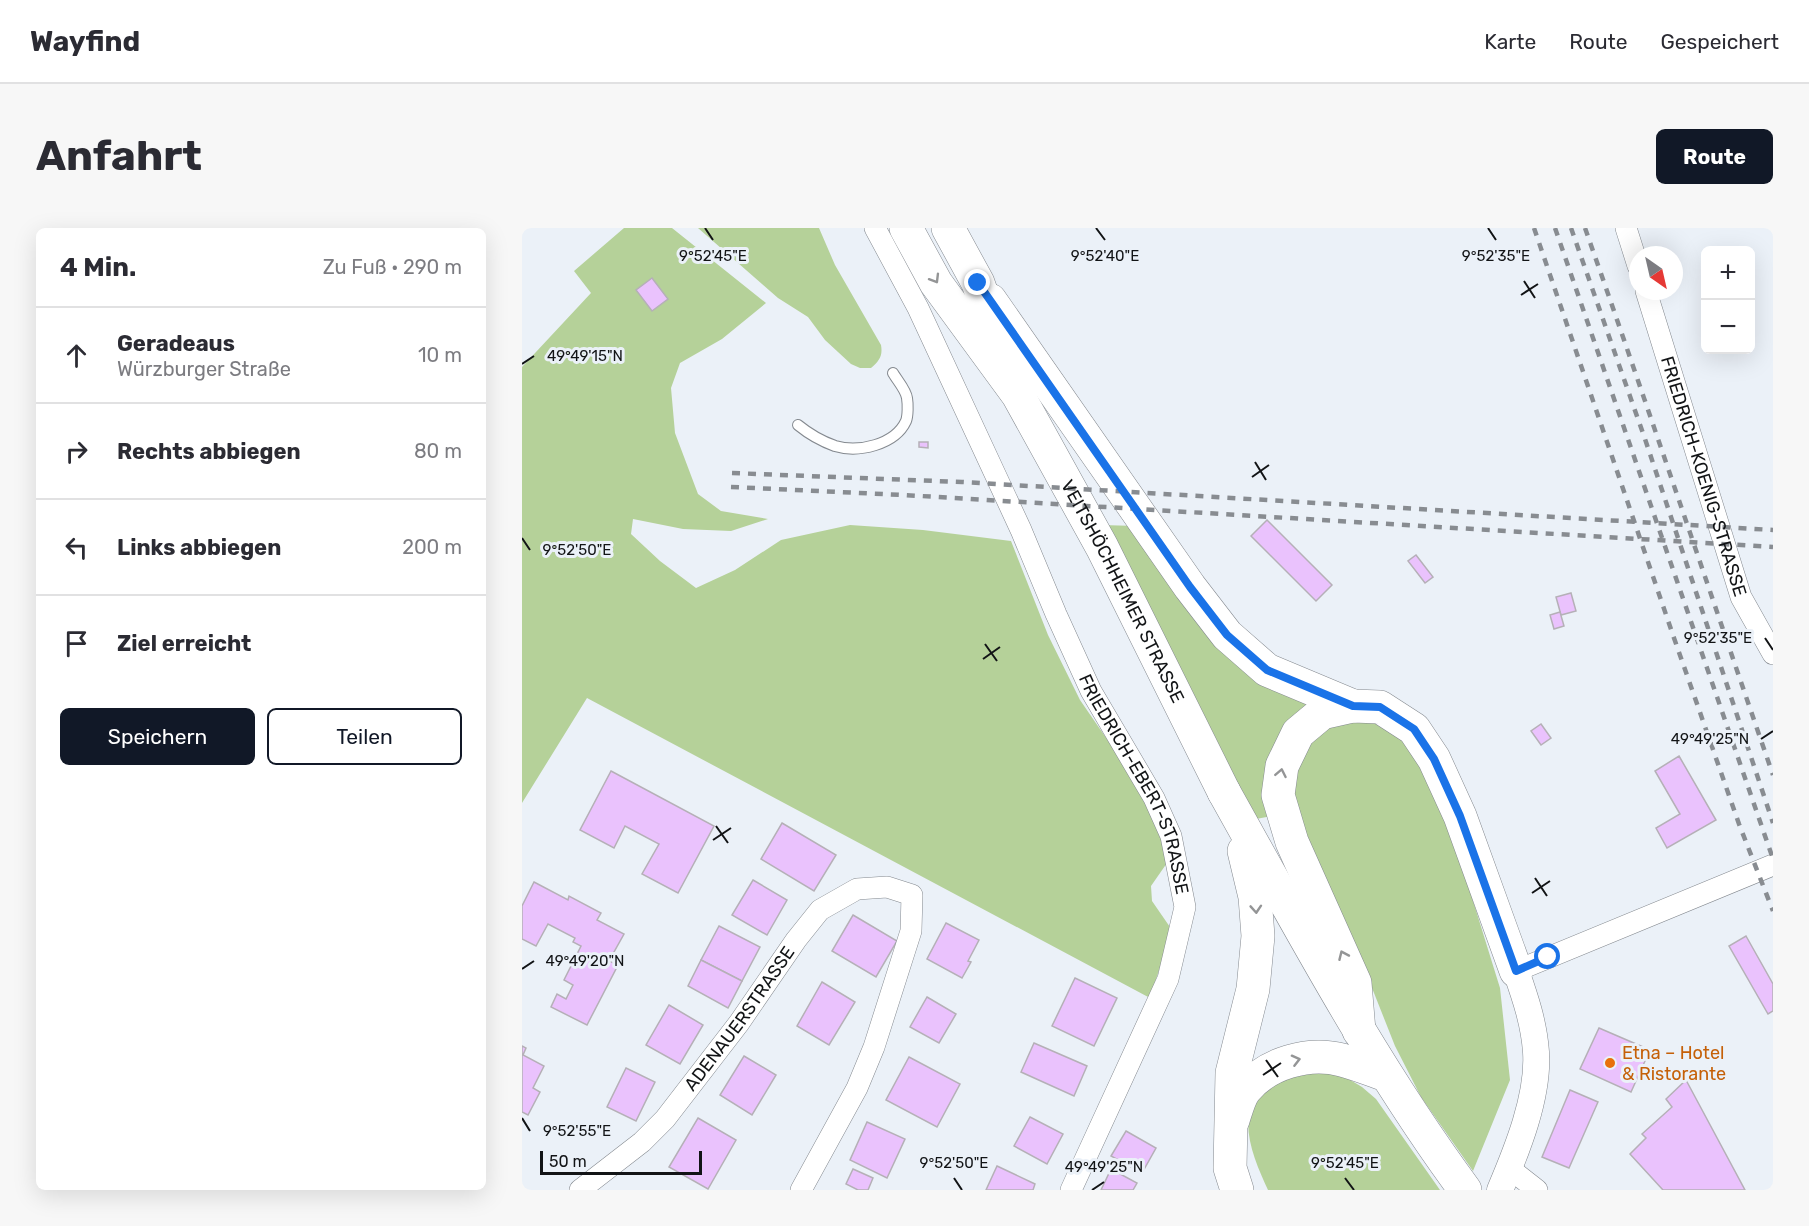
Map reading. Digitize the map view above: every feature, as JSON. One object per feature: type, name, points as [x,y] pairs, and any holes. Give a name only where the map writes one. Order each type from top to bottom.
[{"type":"main road","name":"VEITSHÖCHHEIMER STRASSE","points":[[906,228],[936,283],[1018,395],[1102,547],[1224,792]]},
{"type":"main road","name":"VEITSHÖCHHEIMER STRASSE","points":[[948,228],[978,283],[1018,395]]},
{"type":"main road","points":[[978,283],[1190,587],[1227,635],[1267,670],[1353,706]]},
{"type":"main road","points":[[1359,1031],[1355,983],[1292,842],[1278,795],[1282,766],[1298,733],[1322,713],[1353,706],[1380,707],[1414,729],[1434,759],[1460,816],[1516,971]]},
{"type":"main road","points":[[1224,792],[1359,1031],[1457,1179]]},
{"type":"main road","points":[[1224,792],[1247,861],[1255,897],[1258,936],[1253,988],[1232,1073],[1230,1168],[1237,1190]]},
{"type":"main road","points":[[1230,1127],[1244,1092],[1261,1074],[1283,1064],[1311,1056],[1340,1059],[1386,1075]]},
{"type":"street","name":"FRIEDRICH-EBERT-STRASSE","points":[[875,228],[918,308],[1007,498],[1091,691],[1154,798],[1171,836],[1185,906],[1168,980],[1071,1190]]},
{"type":"street","points":[[1626,228],[1632,246]]},
{"type":"street","name":"FRIEDRICH-KOENIG-STRASSE","points":[[1649,300],[1741,597],[1773,654]]},
{"type":"street","points":[[1536,1190],[1505,1179],[1522,1132],[1533,1089],[1536,1053],[1529,1007],[1516,971],[1773,865]]},
{"type":"street","name":"ADENAUERSTRASSE","points":[[580,1190],[642,1142],[665,1119],[739,1023],[796,940],[820,910],[857,889],[886,887],[912,895],[911,931],[874,1047],[857,1088],[801,1190]]},
{"type":"lane","points":[[798,425],[810,435],[837,447],[861,448],[879,445],[896,432],[906,420],[907,396],[893,374]]},
{"type":"green space","points":[[624,228],[672,228],[766,303],[722,339],[680,363],[671,388],[675,433],[698,494],[721,511],[768,519],[731,531],[683,529],[633,519],[631,534],[660,561],[696,588],[735,570],[781,540],[850,525],[923,530],[1011,541],[1048,635],[1080,700],[1131,774],[1156,819],[1167,863],[1151,886],[1152,901],[1172,930],[1150,998],[587,698],[522,803],[522,367],[591,293],[574,271]]},
{"type":"green space","points":[[698,228],[819,228],[835,265],[881,345],[881,355],[878,361],[871,368],[860,368],[851,364],[825,340],[808,317],[778,298]]},
{"type":"green space","points":[[1101,525],[1137,526],[1311,701],[1272,816],[1256,819]]},
{"type":"green space","points":[[1368,719],[1390,728],[1423,764],[1465,875],[1500,988],[1510,1080],[1473,1171],[1421,1097],[1395,1046],[1355,945],[1304,848],[1291,791],[1306,743],[1322,728]]},
{"type":"green space","points":[[1322,1071],[1342,1075],[1376,1099],[1440,1190],[1268,1190],[1256,1161],[1248,1129],[1250,1108],[1254,1099],[1280,1080]]},
{"type":"building","points":[[652,278],[668,299],[652,311],[636,290]]},
{"type":"building","points":[[919,442],[928,442],[928,448],[919,447]]},
{"type":"building","points":[[1267,520],[1332,585],[1316,601],[1251,536]]},
{"type":"building","points":[[1416,555],[1433,577],[1425,583],[1408,561]]},
{"type":"building","points":[[1571,593],[1576,611],[1561,615],[1556,597]]},
{"type":"building","points":[[1560,612],[1564,626],[1554,629],[1550,615]]},
{"type":"building","points":[[1541,724],[1551,738],[1541,745],[1531,731]]},
{"type":"building","points":[[1679,756],[1716,820],[1667,848],[1656,828],[1680,814],[1655,771]]},
{"type":"building","points":[[611,771],[714,826],[678,893],[642,874],[659,844],[625,826],[614,848],[580,830]]},
{"type":"building","points":[[782,823],[836,855],[814,891],[761,859]]},
{"type":"building","points":[[753,880],[787,900],[767,935],[732,915]]},
{"type":"building","points":[[534,882],[568,900],[569,896],[601,913],[597,920],[624,934],[609,961],[618,965],[587,1025],[551,1007],[557,994],[566,999],[573,985],[564,980],[581,946],[573,942],[575,938],[548,924],[536,946],[522,939],[522,906]]},
{"type":"building","points":[[853,915],[897,941],[876,977],[832,951]]},
{"type":"building","points":[[946,923],[979,940],[962,978],[927,959]]},
{"type":"building","points":[[719,926],[760,947],[742,981],[701,960]]},
{"type":"building","points":[[1746,936],[1773,984],[1773,1011],[1768,1014],[1729,946]]},
{"type":"building","points":[[701,960],[742,981],[728,1008],[688,986]]},
{"type":"building","points":[[1075,978],[1117,998],[1094,1046],[1052,1026]]},
{"type":"building","points":[[822,982],[855,1002],[829,1045],[797,1026]]},
{"type":"building","points":[[927,997],[956,1014],[939,1043],[910,1027]]},
{"type":"building","points":[[669,1005],[703,1025],[680,1064],[646,1045]]},
{"type":"building","points":[[1599,1028],[1650,1050],[1631,1092],[1580,1069]]},
{"type":"building","points":[[1034,1043],[1087,1066],[1074,1096],[1021,1072]]},
{"type":"building","points":[[522,1046],[526,1048],[523,1055],[544,1066],[533,1088],[540,1092],[528,1115],[522,1112]]},
{"type":"building","points":[[744,1056],[776,1075],[752,1115],[720,1095]]},
{"type":"building","points":[[909,1057],[960,1084],[937,1127],[886,1100]]},
{"type":"building","points":[[626,1068],[655,1082],[636,1121],[607,1107]]},
{"type":"building","points":[[1686,1080],[1745,1190],[1663,1190],[1630,1154],[1646,1138],[1642,1134],[1672,1107],[1666,1099]]},
{"type":"building","points":[[1570,1090],[1598,1102],[1569,1168],[1542,1157]]},
{"type":"building","points":[[1030,1117],[1063,1134],[1047,1164],[1014,1146]]},
{"type":"building","points":[[698,1118],[736,1140],[708,1189],[669,1167]]},
{"type":"building","points":[[867,1122],[905,1139],[887,1178],[850,1160]]},
{"type":"building","points":[[1126,1131],[1156,1148],[1142,1173],[1111,1156]]},
{"type":"building","points":[[997,1166],[1035,1184],[1033,1190],[986,1190]]},
{"type":"building","points":[[853,1169],[873,1178],[868,1190],[858,1190],[846,1184]]},
{"type":"building","points":[[1111,1169],[1137,1183],[1133,1190],[1101,1190]]},
{"type":"railway","points":[[1534,228],[1739,824],[1773,911]]},
{"type":"railway","points":[[1555,228],[1773,859]]},
{"type":"railway","points":[[1571,228],[1645,439],[1773,823]]},
{"type":"railway","points":[[1585,228],[1773,775]]},
{"type":"railway","points":[[732,473],[962,482],[1773,530]]},
{"type":"railway","points":[[731,487],[904,495],[1773,547]]},
{"type":"place","name":"Etna – Hotel & Ristorante","points":[[1610,1063]]},
{"type":"route","points":[[978,283],[1190,587],[1227,635],[1267,670],[1353,706],[1380,707],[1414,729],[1434,759],[1460,816],[1516,971],[1548,957]]}]
